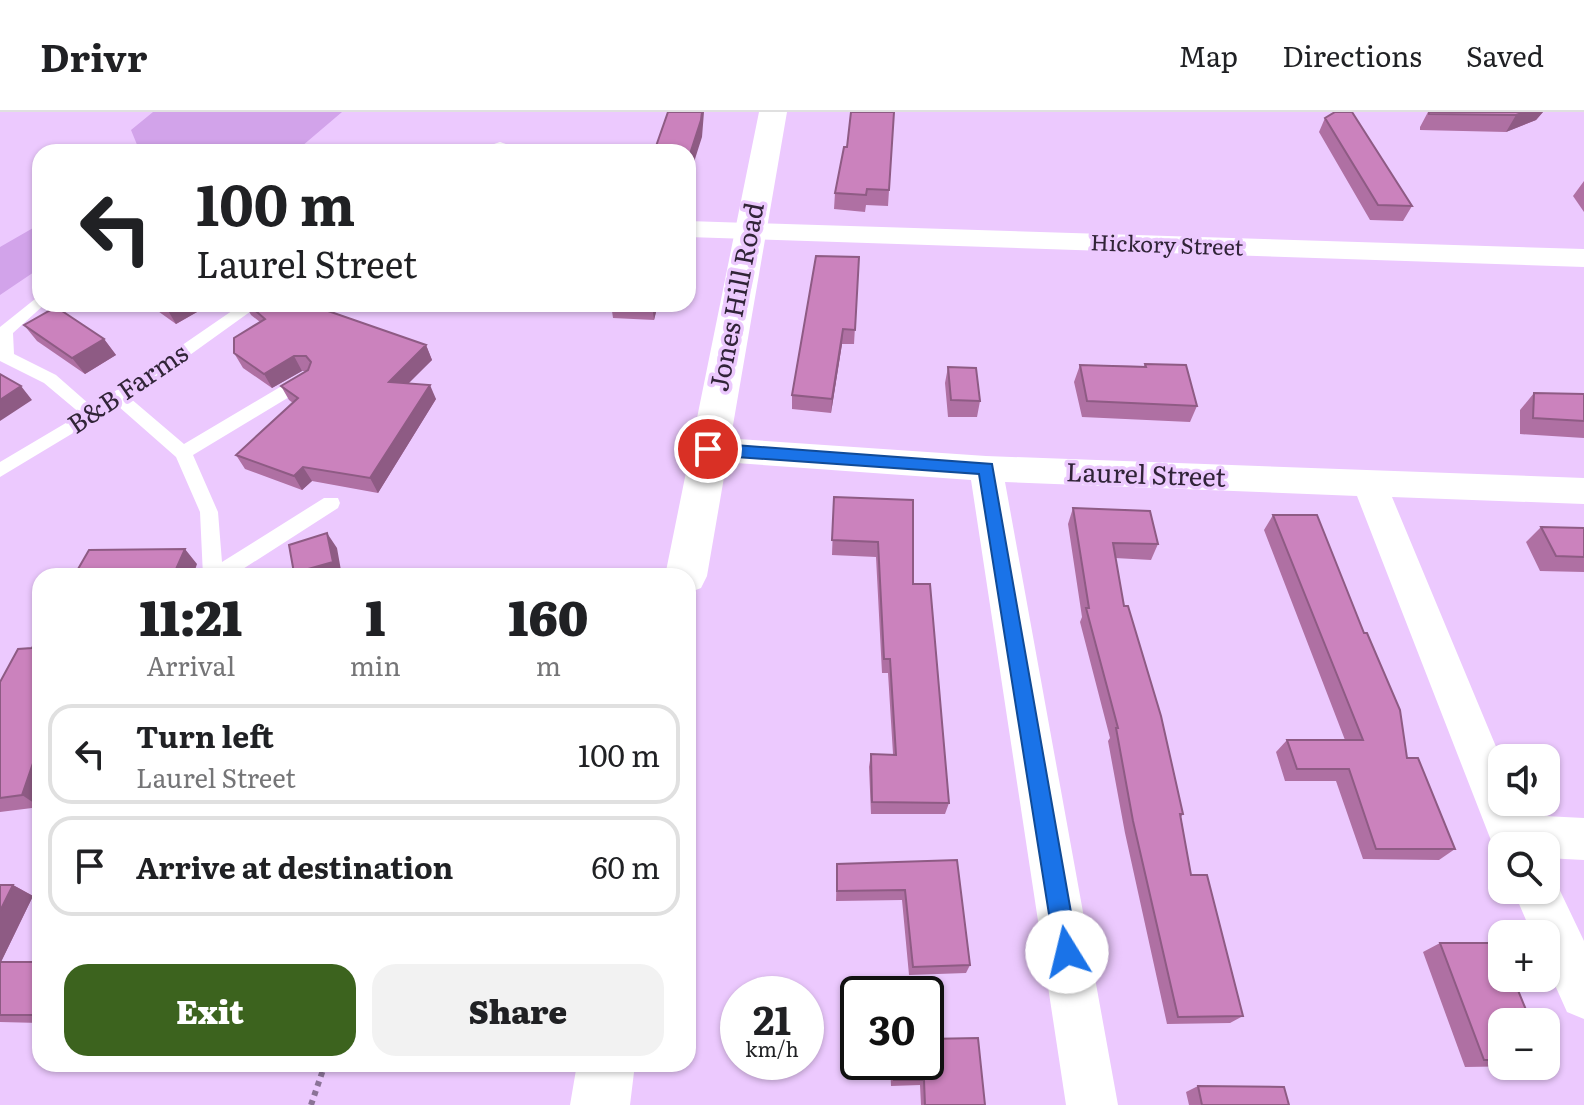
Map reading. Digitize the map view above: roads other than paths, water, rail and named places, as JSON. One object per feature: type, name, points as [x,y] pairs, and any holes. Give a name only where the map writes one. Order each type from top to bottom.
[{"type":"main road","name":"Jones Hill Road","points":[[687,568],[773,112]]},
{"type":"main road","points":[[600,1105],[605,1072]]},
{"type":"street","name":"Hickory Street","points":[[696,229],[1584,258]]},
{"type":"street","name":"Laurel Street","points":[[708,449],[986,469],[1584,491]]},
{"type":"street","points":[[986,469],[1092,1105]]},
{"type":"street","points":[[1369,483],[1509,832]]},
{"type":"street","points":[[1560,840],[1584,839]]},
{"type":"street","points":[[1542,904],[1584,995]]},
{"type":"lane","points":[[32,307],[5,331],[6,357],[50,379],[84,409],[98,412]]},
{"type":"lane","name":"B&B Farms","points":[[0,470],[98,412],[242,312]]},
{"type":"lane","points":[[183,453],[308,378]]},
{"type":"lane","points":[[119,398],[183,453],[209,512],[213,568]]},
{"type":"lane","points":[[227,568],[331,503]]}]
